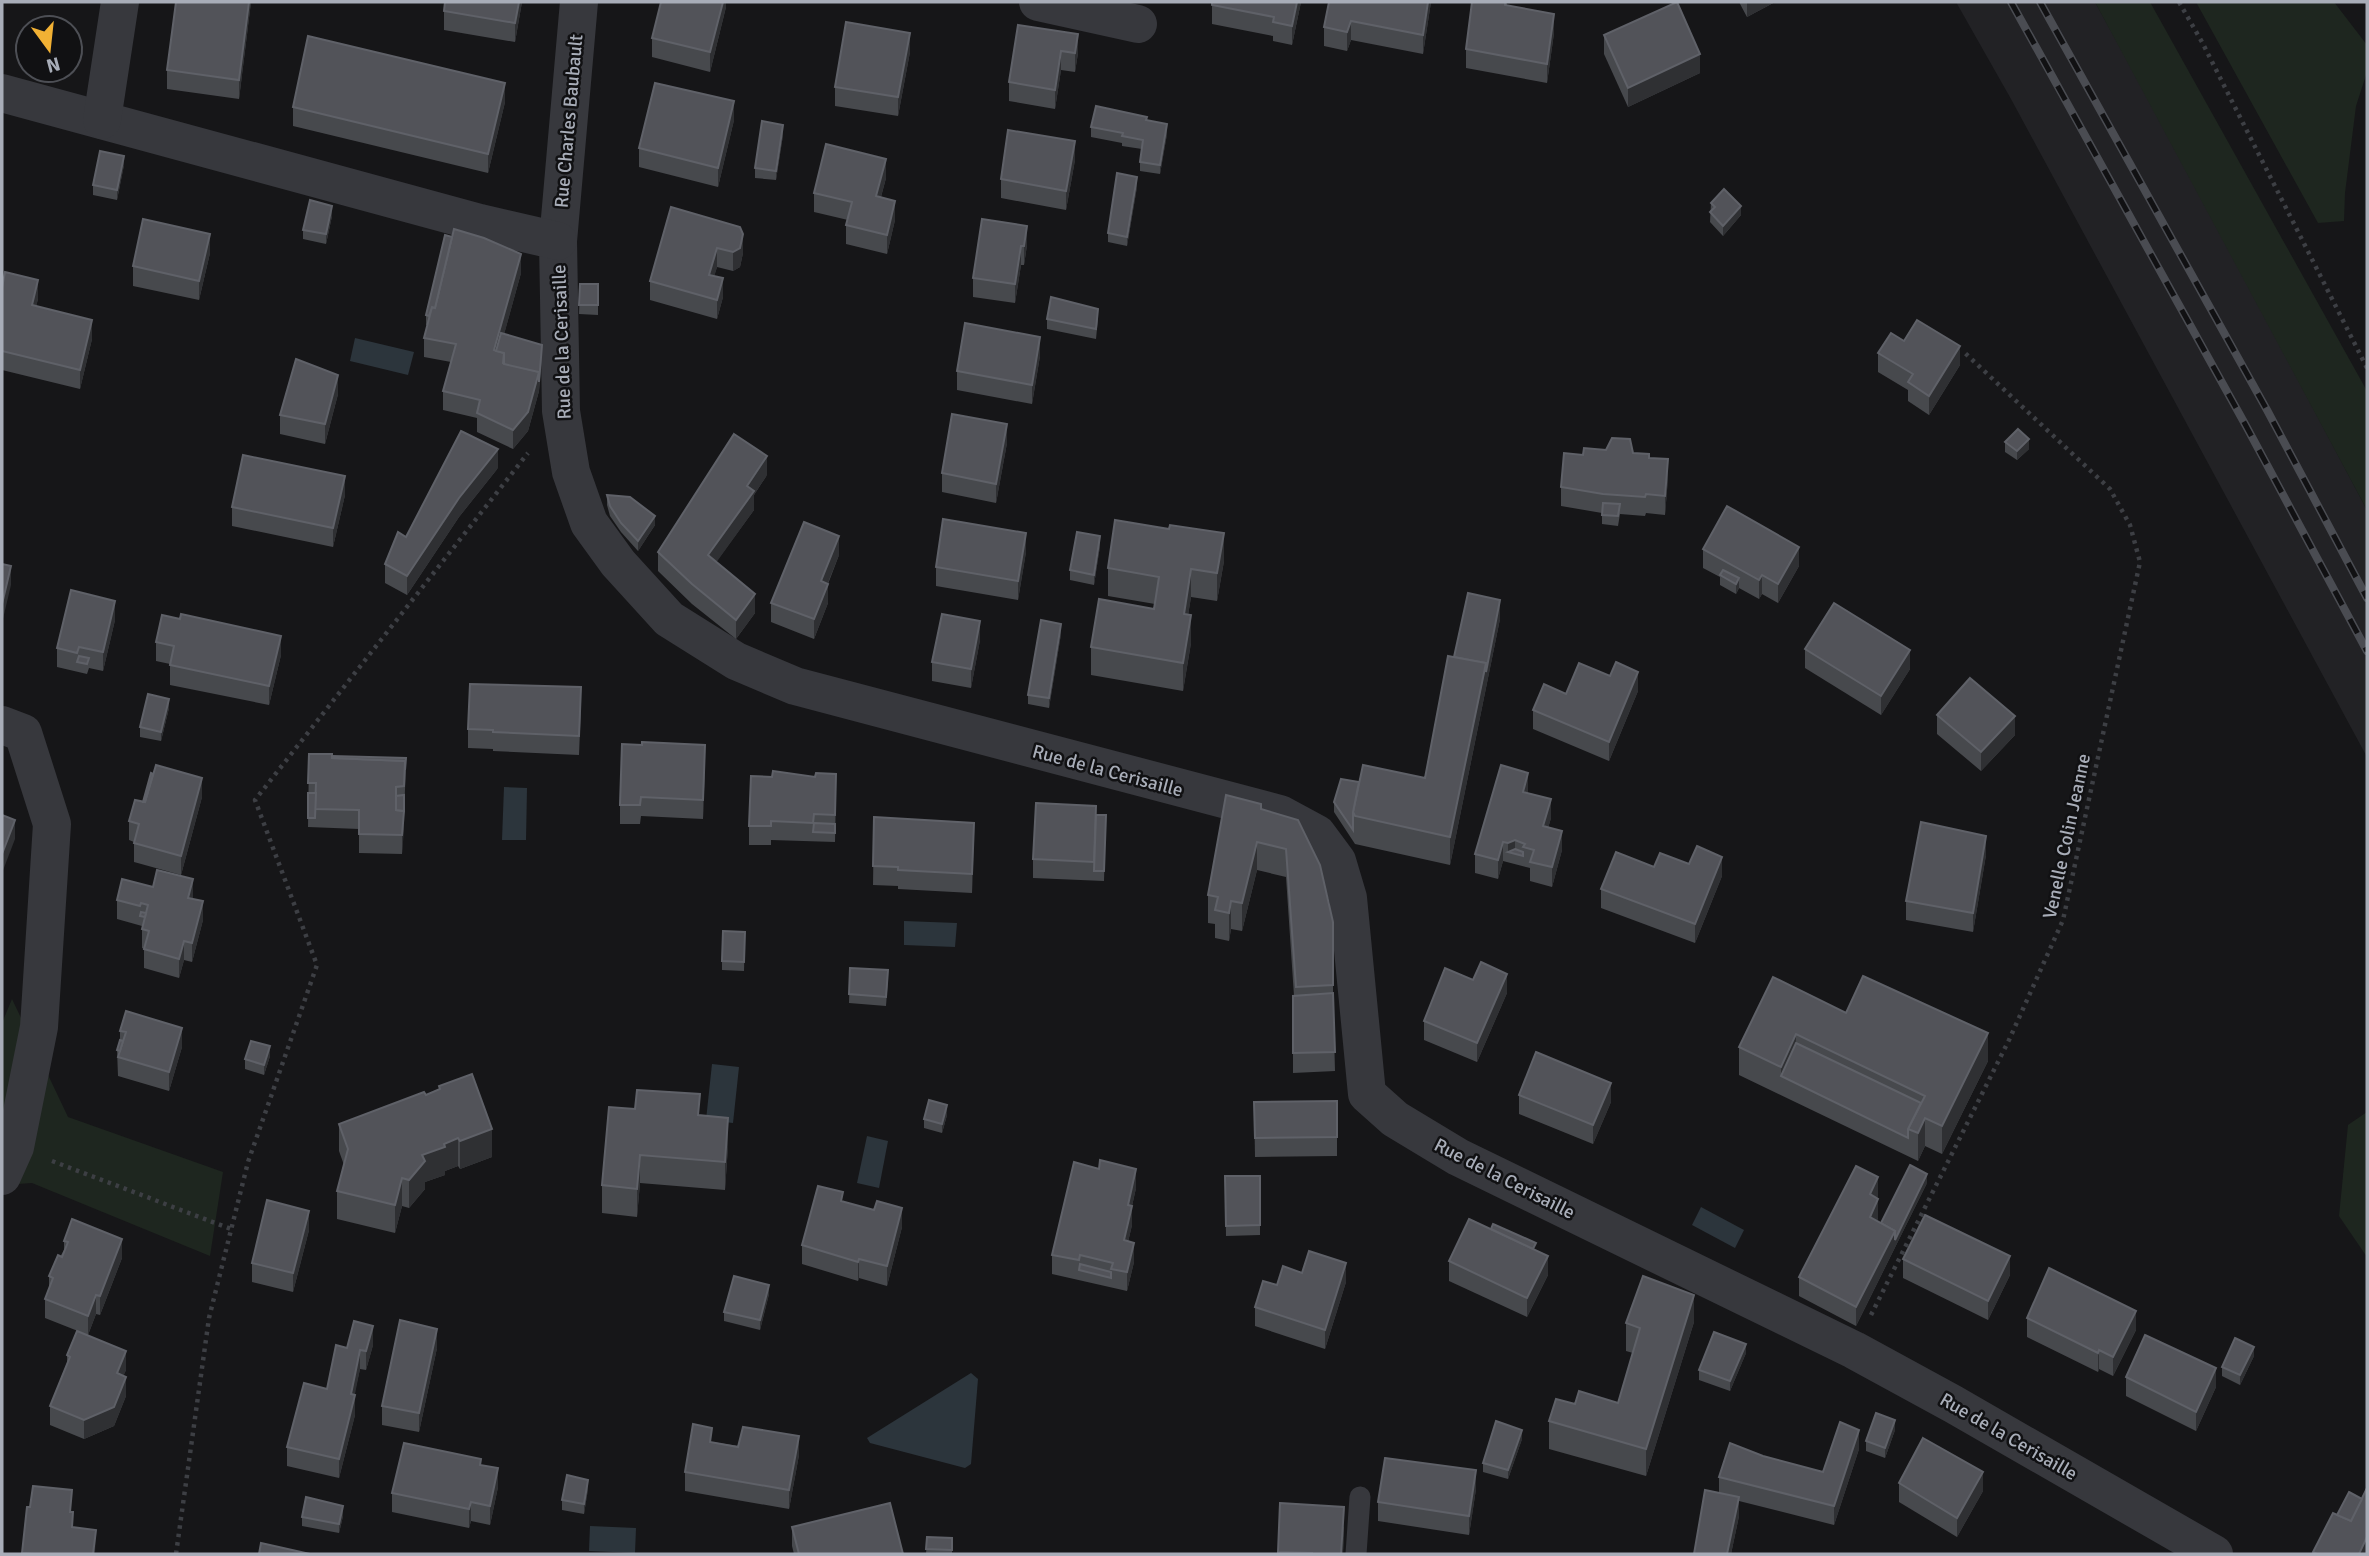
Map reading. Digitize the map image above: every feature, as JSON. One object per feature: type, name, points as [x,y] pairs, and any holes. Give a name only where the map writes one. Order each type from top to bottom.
[{"type":"street","points":[[102,120],[120,2]]},
{"type":"street","name":"Rue Charles Baubault","points":[[558,241],[579,2]]},
{"type":"street","points":[[1038,2],[1138,24]]},
{"type":"street","name":"Rue de la Cerisaille","points":[[2,93],[480,223],[558,241],[561,411],[571,472],[589,523],[618,563],[669,620],[736,661],[795,686],[1280,814],[1317,834],[1337,861],[1348,898],[1367,1094],[1395,1119],[1458,1157],[1854,1350],[2214,1554]]},
{"type":"street","points":[[2,725],[23,733],[52,824],[38,1027],[8,1162]]},
{"type":"lane","points":[[1356,1554],[1360,1497]]},
{"type":"path","points":[[2179,2],[2202,42],[2367,368]]},
{"type":"path","name":"Venelle Colin Jeanne","points":[[1854,1350],[2009,1040],[2063,920],[2140,562],[2130,525],[2110,489],[1965,353]]},
{"type":"path","points":[[176,1554],[209,1318],[248,1162],[317,965],[255,800],[561,411]]},
{"type":"path","points":[[8,1162],[231,1229]]},
{"type":"shaded area","points":[[1956,2],[2095,2],[2159,118],[2367,510],[2367,757],[2011,99]]},
{"type":"shaded area","points":[[2095,2],[2150,2],[2367,391],[2367,510]]},
{"type":"shaded area","points":[[2196,2],[2334,2],[2367,45],[2367,72],[2356,106],[2344,221],[2318,223]]},
{"type":"shaded area","points":[[355,338],[414,352],[408,375],[350,361]]},
{"type":"shaded area","points":[[504,787],[527,788],[526,840],[502,840]]},
{"type":"shaded area","points":[[904,921],[957,923],[955,947],[904,945]]},
{"type":"shaded area","points":[[12,999],[68,1117],[223,1172],[210,1256],[32,1183],[2,1185],[2,1023]]},
{"type":"shaded area","points":[[712,1064],[739,1067],[733,1123],[706,1120]]},
{"type":"shaded area","points":[[2367,1112],[2367,1257],[2339,1216],[2348,1125]]},
{"type":"shaded area","points":[[867,1136],[888,1141],[879,1188],[857,1183]]},
{"type":"shaded area","points":[[1701,1207],[1744,1230],[1735,1248],[1692,1225]]},
{"type":"shaded area","points":[[971,1373],[978,1379],[971,1464],[965,1468],[870,1443],[867,1438]]},
{"type":"shaded area","points":[[590,1526],[636,1528],[635,1553],[589,1551]]},
{"type":"building","points":[[176,2],[249,2],[239,80],[167,70]]},
{"type":"building","points":[[445,2],[519,2],[515,23],[444,11]]},
{"type":"building","points":[[661,2],[723,2],[710,52],[652,38]]},
{"type":"building","points":[[1212,2],[1297,2],[1292,26],[1273,22],[1274,17],[1212,5]]},
{"type":"building","points":[[1329,2],[1428,2],[1423,35],[1351,21],[1347,32],[1324,27]]},
{"type":"building","points":[[1472,2],[1505,2],[1505,5],[1554,14],[1547,64],[1466,49]]},
{"type":"building","points":[[1677,2],[1700,54],[1628,88],[1604,35]]},
{"type":"building","points":[[846,22],[910,33],[898,97],[835,87]]},
{"type":"building","points":[[1018,25],[1078,34],[1075,53],[1061,51],[1055,90],[1009,82]]},
{"type":"building","points":[[308,36],[505,83],[488,154],[293,107]]},
{"type":"building","points":[[655,83],[734,101],[718,168],[639,148]]},
{"type":"building","points":[[1096,106],[1167,124],[1160,165],[1140,162],[1143,140],[1091,127]]},
{"type":"building","points":[[762,121],[783,125],[776,171],[755,168]]},
{"type":"building","points":[[1008,130],[1075,141],[1066,191],[1001,179]]},
{"type":"building","points":[[826,144],[886,159],[876,196],[895,201],[887,235],[846,225],[852,202],[814,193]]},
{"type":"building","points":[[100,151],[124,156],[117,190],[93,185]]},
{"type":"building","points":[[1117,173],[1137,177],[1127,237],[1108,233]]},
{"type":"building","points":[[1724,189],[1741,206],[1723,226],[1710,212],[1715,207],[1711,203]]},
{"type":"building","points":[[310,200],[332,206],[326,234],[303,230]]},
{"type":"building","points":[[671,207],[740,227],[743,234],[740,248],[733,252],[717,248],[709,275],[723,278],[717,300],[650,281]]},
{"type":"building","points":[[143,219],[210,234],[199,281],[133,266]]},
{"type":"building","points":[[982,219],[1027,226],[1015,284],[973,278]]},
{"type":"building","points":[[454,229],[521,254],[494,350],[504,353],[503,363],[539,372],[528,412],[513,430],[477,413],[480,400],[443,391],[456,344],[424,338],[432,307],[435,308]]},
{"type":"building","points":[[445,235],[452,237],[435,308],[432,307],[429,316],[426,315]]},
{"type":"building","points":[[5,272],[38,280],[32,305],[92,320],[80,370],[2,351],[2,288]]},
{"type":"building","points":[[580,284],[598,284],[598,305],[579,305]]},
{"type":"building","points":[[1051,297],[1098,309],[1096,329],[1047,319]]},
{"type":"building","points":[[1917,320],[1960,346],[1929,396],[1908,382],[1913,374],[1878,353],[1891,333],[1904,341]]},
{"type":"building","points":[[965,323],[1040,337],[1032,385],[957,371]]},
{"type":"building","points":[[501,333],[542,345],[539,382],[539,372],[504,364],[504,353],[496,351]]},
{"type":"building","points":[[296,359],[338,375],[325,424],[280,415]]},
{"type":"building","points":[[952,414],[1007,424],[996,484],[942,473]]},
{"type":"building","points":[[2018,429],[2029,439],[2017,451],[2005,442]]},
{"type":"building","points":[[461,431],[498,449],[459,498],[407,576],[385,564],[398,532],[406,537]]},
{"type":"building","points":[[734,434],[767,456],[747,486],[754,491],[708,555],[755,594],[736,620],[658,552]]},
{"type":"building","points":[[1612,438],[1630,439],[1633,453],[1649,454],[1649,458],[1668,459],[1665,496],[1603,494],[1561,487],[1564,453],[1583,455],[1584,448],[1606,450]]},
{"type":"building","points":[[243,455],[345,476],[333,528],[232,507]]},
{"type":"building","points":[[607,495],[630,497],[655,516],[638,541],[621,523],[610,506]]},
{"type":"building","points":[[1603,503],[1620,504],[1618,516],[1602,515]]},
{"type":"building","points":[[1727,506],[1799,547],[1778,584],[1762,575],[1759,580],[1703,549]]},
{"type":"building","points":[[943,519],[1026,533],[1018,581],[936,567]]},
{"type":"building","points":[[1115,520],[1169,529],[1170,525],[1224,533],[1217,573],[1191,569],[1184,614],[1191,615],[1183,663],[1091,647],[1099,599],[1154,609],[1159,577],[1108,568]]},
{"type":"building","points":[[804,522],[839,536],[821,581],[828,584],[814,619],[771,603]]},
{"type":"building","points":[[1077,532],[1100,536],[1094,575],[1070,570]]},
{"type":"building","points":[[2,564],[11,566],[2,604]]},
{"type":"building","points":[[1723,570],[1739,578],[1736,584],[1720,575]]},
{"type":"building","points":[[71,590],[115,601],[103,652],[79,647],[77,653],[57,648]]},
{"type":"building","points":[[1468,593],[1500,600],[1486,672],[1486,663],[1454,657]]},
{"type":"building","points":[[1834,603],[1910,650],[1881,696],[1805,649]]},
{"type":"building","points":[[181,614],[281,636],[269,686],[170,665],[174,646],[156,642],[162,615],[180,619]]},
{"type":"building","points":[[942,614],[980,621],[971,669],[932,662]]},
{"type":"building","points":[[1041,620],[1061,624],[1049,698],[1028,695]]},
{"type":"building","points":[[79,656],[89,658],[87,664],[77,662]]},
{"type":"building","points":[[1448,656],[1486,663],[1450,837],[1355,816],[1353,812],[1363,765],[1425,778]]},
{"type":"building","points":[[1616,662],[1638,672],[1609,742],[1533,710],[1544,684],[1566,694],[1579,663],[1610,676]]},
{"type":"building","points":[[1970,678],[2015,716],[1981,752],[1937,715]]},
{"type":"building","points":[[470,684],[581,687],[579,736],[468,729]]},
{"type":"building","points":[[148,694],[169,699],[161,732],[140,727]]},
{"type":"building","points":[[642,742],[705,745],[703,800],[641,797],[640,805],[620,805],[622,744],[642,745]]},
{"type":"building","points":[[309,754],[332,754],[332,758],[405,761],[404,786],[396,787],[396,810],[404,811],[402,835],[359,834],[359,810],[315,809],[316,783],[308,783]]},
{"type":"building","points":[[332,756],[406,758],[405,770],[405,761]]},
{"type":"building","points":[[156,765],[202,778],[181,856],[134,843],[139,824],[129,821],[135,800],[145,802]]},
{"type":"building","points":[[1501,765],[1528,773],[1523,792],[1551,799],[1543,826],[1562,831],[1552,867],[1530,862],[1534,850],[1523,847],[1525,844],[1515,840],[1503,842],[1498,860],[1475,854]]},
{"type":"building","points":[[773,771],[815,777],[816,773],[836,774],[835,815],[814,814],[813,823],[771,821],[771,826],[749,826],[751,776],[772,777]]},
{"type":"building","points":[[151,773],[153,774],[143,802]]},
{"type":"building","points":[[1341,779],[1359,782],[1353,812],[1353,830],[1334,802]]},
{"type":"building","points":[[308,793],[316,793],[315,818],[308,818]]},
{"type":"building","points":[[404,795],[404,811],[396,810],[396,796]]},
{"type":"building","points":[[1226,795],[1261,804],[1261,809],[1298,820],[1320,865],[1333,922],[1333,985],[1296,987],[1286,849],[1257,842],[1242,903],[1231,901],[1229,913],[1215,910],[1218,897],[1208,895]]},
{"type":"building","points":[[1036,803],[1096,806],[1094,862],[1033,859]]},
{"type":"building","points":[[2,815],[15,820],[2,854]]},
{"type":"building","points":[[1096,815],[1106,815],[1104,871],[1094,871]]},
{"type":"building","points":[[874,817],[974,823],[972,874],[873,866]]},
{"type":"building","points":[[1921,822],[1986,836],[1973,913],[1906,901]]},
{"type":"building","points":[[814,823],[835,824],[835,833],[813,832]]},
{"type":"building","points":[[1697,846],[1722,857],[1695,924],[1601,889],[1616,852],[1654,867],[1660,853],[1689,864]]},
{"type":"building","points":[[1515,849],[1523,852],[1523,856],[1508,852]]},
{"type":"building","points":[[157,870],[193,879],[188,898],[203,901],[192,943],[184,941],[179,959],[144,949],[149,931],[142,929],[148,905],[141,903],[140,906],[117,900],[122,879],[153,887]]},
{"type":"building","points":[[723,931],[745,932],[744,962],[722,961]]},
{"type":"building","points":[[1481,962],[1507,974],[1477,1043],[1424,1021],[1445,968],[1473,980]]},
{"type":"building","points":[[850,968],[888,970],[886,997],[849,994]]},
{"type":"building","points":[[1863,976],[1988,1033],[1942,1126],[1925,1118],[1918,1133],[1908,1129],[1925,1096],[1796,1034],[1781,1067],[1739,1047],[1773,977],[1846,1013]]},
{"type":"building","points":[[1333,993],[1335,1052],[1293,1053],[1293,996]]},
{"type":"building","points":[[126,1011],[182,1028],[169,1072],[118,1057],[126,1032],[120,1031]]},
{"type":"building","points":[[120,1040],[123,1041],[120,1051],[117,1050]]},
{"type":"building","points":[[251,1041],[270,1046],[264,1065],[245,1059]]},
{"type":"building","points":[[1796,1043],[1921,1103],[1908,1129],[1908,1138],[1781,1076]]},
{"type":"building","points":[[1536,1052],[1611,1083],[1593,1125],[1519,1095]]},
{"type":"building","points":[[472,1074],[492,1129],[460,1141],[458,1138],[444,1144],[445,1147],[422,1155],[425,1161],[409,1180],[402,1178],[395,1205],[337,1191],[348,1149],[339,1124],[424,1092],[426,1095],[440,1089],[439,1086]]},
{"type":"building","points":[[637,1090],[700,1094],[698,1115],[728,1118],[725,1162],[640,1155],[637,1189],[602,1185],[609,1107],[635,1109]]},
{"type":"building","points":[[929,1100],[947,1105],[942,1124],[924,1119]]},
{"type":"building","points":[[1337,1101],[1337,1137],[1255,1138],[1254,1102]]},
{"type":"building","points":[[1100,1160],[1136,1169],[1128,1205],[1132,1206],[1124,1240],[1134,1243],[1127,1272],[1111,1269],[1113,1263],[1080,1255],[1079,1260],[1052,1255],[1074,1162],[1099,1169]]},
{"type":"building","points":[[1910,1165],[1927,1174],[1895,1240],[1895,1231],[1881,1223]]},
{"type":"building","points":[[1856,1166],[1878,1177],[1870,1194],[1878,1199],[1870,1217],[1895,1231],[1856,1307],[1799,1277]]},
{"type":"building","points":[[1225,1176],[1260,1176],[1260,1225],[1226,1226]]},
{"type":"building","points":[[818,1186],[843,1192],[841,1201],[874,1210],[877,1201],[902,1208],[887,1266],[859,1259],[858,1262],[802,1245]]},
{"type":"building","points":[[267,1200],[309,1211],[293,1273],[252,1263]]},
{"type":"building","points":[[1925,1215],[2010,1256],[1988,1301],[1903,1259]]},
{"type":"building","points":[[72,1219],[122,1239],[100,1296],[96,1295],[88,1316],[45,1299],[53,1278],[49,1276],[58,1255],[62,1257],[68,1242],[64,1241]]},
{"type":"building","points":[[1469,1219],[1548,1256],[1527,1298],[1449,1261]]},
{"type":"building","points":[[1493,1224],[1536,1243],[1533,1249],[1491,1229]]},
{"type":"building","points":[[1309,1251],[1346,1263],[1325,1330],[1255,1307],[1263,1281],[1277,1285],[1283,1266],[1302,1273]]},
{"type":"building","points":[[1080,1264],[1111,1272],[1111,1278],[1079,1270]]},
{"type":"building","points":[[2049,1268],[2136,1311],[2113,1357],[2099,1350],[2098,1353],[2027,1318]]},
{"type":"building","points":[[734,1276],[769,1285],[760,1320],[724,1312]]},
{"type":"building","points":[[1643,1276],[1694,1295],[1646,1449],[1549,1421],[1556,1399],[1575,1404],[1579,1391],[1618,1403],[1640,1328],[1626,1323]]},
{"type":"building","points":[[400,1320],[437,1329],[419,1413],[382,1406]]},
{"type":"building","points":[[354,1321],[373,1326],[366,1351],[360,1350],[351,1394],[355,1395],[339,1459],[287,1447],[304,1383],[327,1389],[336,1345],[347,1348]]},
{"type":"building","points":[[77,1331],[126,1351],[117,1373],[126,1377],[114,1407],[84,1420],[50,1406],[70,1357],[67,1355]]},
{"type":"building","points":[[1714,1332],[1746,1344],[1730,1381],[1699,1370]]},
{"type":"building","points":[[2145,1335],[2216,1368],[2196,1412],[2126,1377]]},
{"type":"building","points":[[2235,1338],[2254,1347],[2240,1375],[2222,1367]]},
{"type":"building","points":[[1876,1413],[1895,1420],[1885,1448],[1866,1441]]},
{"type":"building","points":[[1496,1421],[1522,1430],[1508,1470],[1483,1463]]},
{"type":"building","points":[[1840,1422],[1859,1430],[1834,1506],[1719,1477],[1730,1443],[1763,1456],[1823,1472]]},
{"type":"building","points":[[693,1424],[712,1428],[710,1442],[738,1447],[743,1427],[799,1436],[789,1490],[685,1472]]},
{"type":"building","points":[[1923,1438],[1983,1472],[1957,1518],[1899,1483]]},
{"type":"building","points":[[404,1443],[481,1459],[480,1465],[498,1468],[490,1506],[471,1502],[469,1509],[392,1493]]},
{"type":"building","points":[[1385,1458],[1476,1470],[1469,1516],[1378,1502]]},
{"type":"building","points":[[567,1475],[588,1480],[584,1504],[562,1500]]},
{"type":"building","points":[[33,1486],[72,1490],[72,1527],[96,1530],[93,1554],[22,1553],[27,1507],[30,1507]]},
{"type":"building","points":[[2367,1488],[2367,1537],[2359,1554],[2313,1552],[2333,1513],[2351,1521]]},
{"type":"building","points":[[1705,1490],[1739,1497],[1727,1554],[1694,1554]]},
{"type":"building","points":[[2349,1492],[2362,1499],[2351,1521],[2337,1515]]},
{"type":"building","points":[[306,1497],[343,1506],[339,1524],[302,1517]]},
{"type":"building","points":[[890,1503],[903,1554],[799,1554],[792,1527]]},
{"type":"building","points":[[1280,1503],[1344,1507],[1341,1554],[1278,1552]]},
{"type":"building","points":[[927,1537],[952,1538],[952,1550],[926,1549]]},
{"type":"building","points":[[261,1543],[310,1554],[259,1554]]},
{"type":"railway","points":[[2011,2],[2245,424],[2367,651]]},
{"type":"railway","points":[[2040,2],[2267,410],[2367,598]]}]
